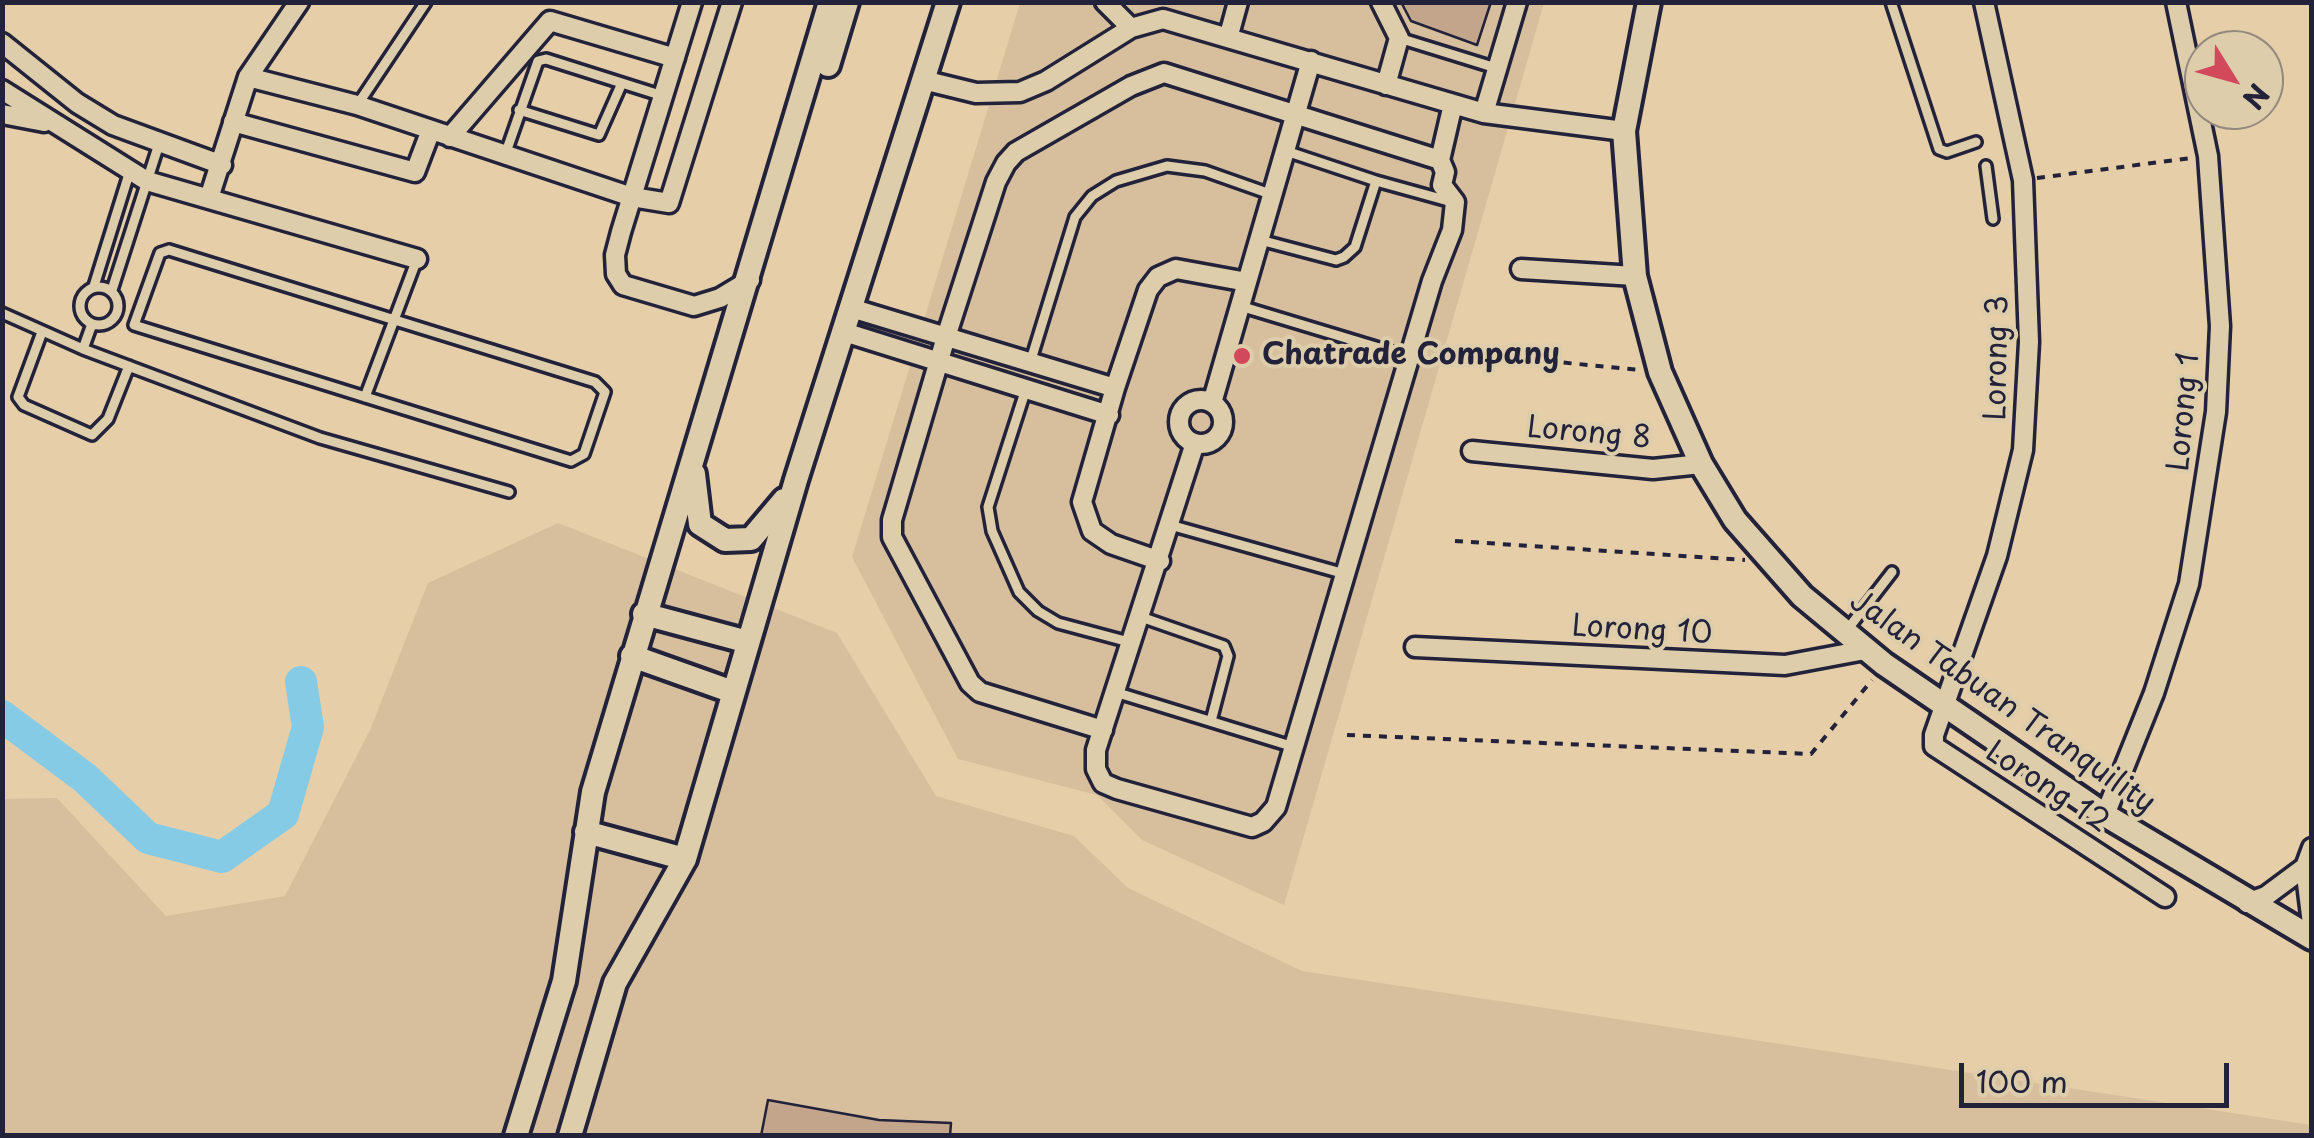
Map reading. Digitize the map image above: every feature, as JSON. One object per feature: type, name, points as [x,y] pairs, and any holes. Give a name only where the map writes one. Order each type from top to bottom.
[{"type":"street","points":[[209,198],[248,76],[299,2]]},
{"type":"street","points":[[692,2],[615,255],[616,274],[623,285],[694,306],[720,298],[750,280]]},
{"type":"street","points":[[248,76],[358,105],[632,196],[672,201],[732,2]]},
{"type":"street","points":[[516,1136],[564,980],[593,792],[644,614],[750,280],[830,2]]},
{"type":"street","points":[[778,182],[802,146],[848,2]]},
{"type":"street","points":[[1105,2],[1130,28]]},
{"type":"street","points":[[1228,34],[1238,2]]},
{"type":"street","points":[[1381,2],[1399,38],[1386,86]]},
{"type":"street","points":[[1484,113],[1517,2]]},
{"type":"street","name":"Jalan Tabuan Tranquility","points":[[1649,2],[1624,131],[1635,276],[1660,372],[1700,464],[1761,552],[1802,596],[1845,633],[1944,707],[2105,815],[2312,938]]},
{"type":"street","name":"Lorong 3","points":[[1944,707],[1997,556],[2023,450],[2028,342],[2022,180],[1984,2]]},
{"type":"street","name":"Lorong 1","points":[[2105,815],[2154,694],[2189,584],[2216,412],[2220,326],[2208,156],[2176,2]]},
{"type":"street","points":[[570,1136],[615,982],[685,859],[796,480],[943,9]]},
{"type":"street","points":[[923,80],[976,93],[1020,92],[1046,82],[1130,28],[1163,19],[1228,34],[1386,86],[1484,113],[1624,131]]},
{"type":"street","points":[[450,137],[550,22],[675,58]]},
{"type":"street","points":[[6,52],[113,125],[222,165]]},
{"type":"street","points":[[1212,403],[1310,61]]},
{"type":"street","points":[[1102,730],[980,692],[970,683],[896,552],[892,520],[996,182],[1016,152],[1131,86],[1164,73],[1440,160]]},
{"type":"street","points":[[2,90],[128,174],[417,259]]},
{"type":"street","points":[[1194,443],[1160,561],[1102,730],[1096,769],[1103,782],[1252,827],[1264,822],[1276,807],[1410,357],[1452,230],[1455,202],[1442,185],[1445,172],[1440,160],[1452,104]]},
{"type":"street","points":[[2,114],[49,123]]},
{"type":"street","points":[[233,122],[415,172],[430,130]]},
{"type":"street","points":[[1160,561],[1111,544],[1092,531],[1082,502],[1116,388],[1148,290],[1158,277],[1176,269],[1247,282]]},
{"type":"street","points":[[1521,269],[1635,276]]},
{"type":"street","points":[[851,308],[1116,388]]},
{"type":"street","points":[[844,332],[1109,415]]},
{"type":"street","points":[[1192,402],[1212,403],[1222,415],[1221,430],[1210,442],[1194,443],[1180,429],[1181,414],[1192,402]]},
{"type":"street","name":"Lorong 8","points":[[1472,450],[1653,469],[1700,464]]},
{"type":"street","points":[[694,451],[694,499],[700,524],[725,540],[751,538],[775,513],[796,480]]},
{"type":"street","points":[[644,614],[748,642]]},
{"type":"street","name":"Lorong 10","points":[[1415,647],[1785,665],[1875,657]]},
{"type":"street","points":[[632,656],[733,692]]},
{"type":"street","name":"Lorong 12","points":[[1944,707],[1934,746],[2165,897]]},
{"type":"street","points":[[586,832],[685,859]]},
{"type":"street","points":[[2247,902],[2266,896],[2304,867],[2312,848]]},
{"type":"street","points":[[2304,867],[2312,924]]},
{"type":"lane","points":[[358,105],[393,45],[426,2]]},
{"type":"lane","points":[[1891,2],[1939,149],[1947,152],[1976,142]]},
{"type":"lane","points":[[1399,38],[1496,68]]},
{"type":"lane","points":[[505,154],[533,69],[546,59],[663,96]]},
{"type":"lane","points":[[520,110],[599,136],[622,83]]},
{"type":"lane","points":[[128,174],[94,286],[82,296],[80,313],[92,324],[104,326],[115,317],[118,303],[112,290],[159,144]]},
{"type":"lane","points":[[1286,150],[1376,181],[1455,202]]},
{"type":"lane","points":[[1030,363],[1075,218],[1092,196],[1116,181],[1167,166],[1205,171],[1273,196]]},
{"type":"lane","points":[[1986,166],[1992,219]]},
{"type":"lane","points":[[1260,240],[1336,260],[1344,257],[1355,247],[1376,181]]},
{"type":"lane","points":[[115,317],[134,324],[365,397],[571,461],[584,454],[604,392],[595,382],[169,250],[160,253],[134,324]]},
{"type":"lane","points":[[365,397],[417,259]]},
{"type":"lane","points":[[94,286],[112,290]]},
{"type":"lane","points":[[1240,306],[1410,357]]},
{"type":"lane","points":[[2,313],[83,349],[320,438],[508,492]]},
{"type":"lane","points":[[83,349],[92,324]]},
{"type":"lane","points":[[42,332],[18,397],[24,405],[92,435],[108,419],[129,366]]},
{"type":"lane","points":[[1026,389],[988,508],[992,530],[1019,592],[1038,611],[1058,623],[1132,642]]},
{"type":"lane","points":[[1170,525],[1345,574]]},
{"type":"lane","points":[[1845,633],[1892,572]]},
{"type":"lane","points":[[1140,617],[1214,639],[1224,646],[1228,656],[1210,722]]},
{"type":"lane","points":[[1115,692],[1294,746]]},
{"type":"path","points":[[2022,180],[2208,156]]},
{"type":"path","points":[[1484,355],[1660,372]]},
{"type":"path","points":[[1455,542],[1748,560],[1761,552]]},
{"type":"path","points":[[1348,735],[1811,754],[1875,657]]},
{"type":"shaded area","points":[[1020,3],[1544,3],[1284,905],[1142,840],[1097,795],[958,759],[852,557]]},
{"type":"shaded area","points":[[558,523],[837,633],[936,796],[1074,836],[1128,888],[1302,971],[2311,1125],[2311,1135],[3,1135],[2,799],[57,798],[166,916],[285,896],[370,730],[428,583]]},
{"type":"building","points":[[1401,2],[1491,2],[1477,45],[1411,21]]},
{"type":"building","points":[[768,1100],[879,1120],[951,1123],[950,1136],[761,1136]]},
{"type":"waterway","points":[[2,716],[85,778],[148,838],[222,857],[283,814],[308,727],[301,682]]},
{"type":"place","name":"Chatrade Company","points":[[1242,356]]}]
